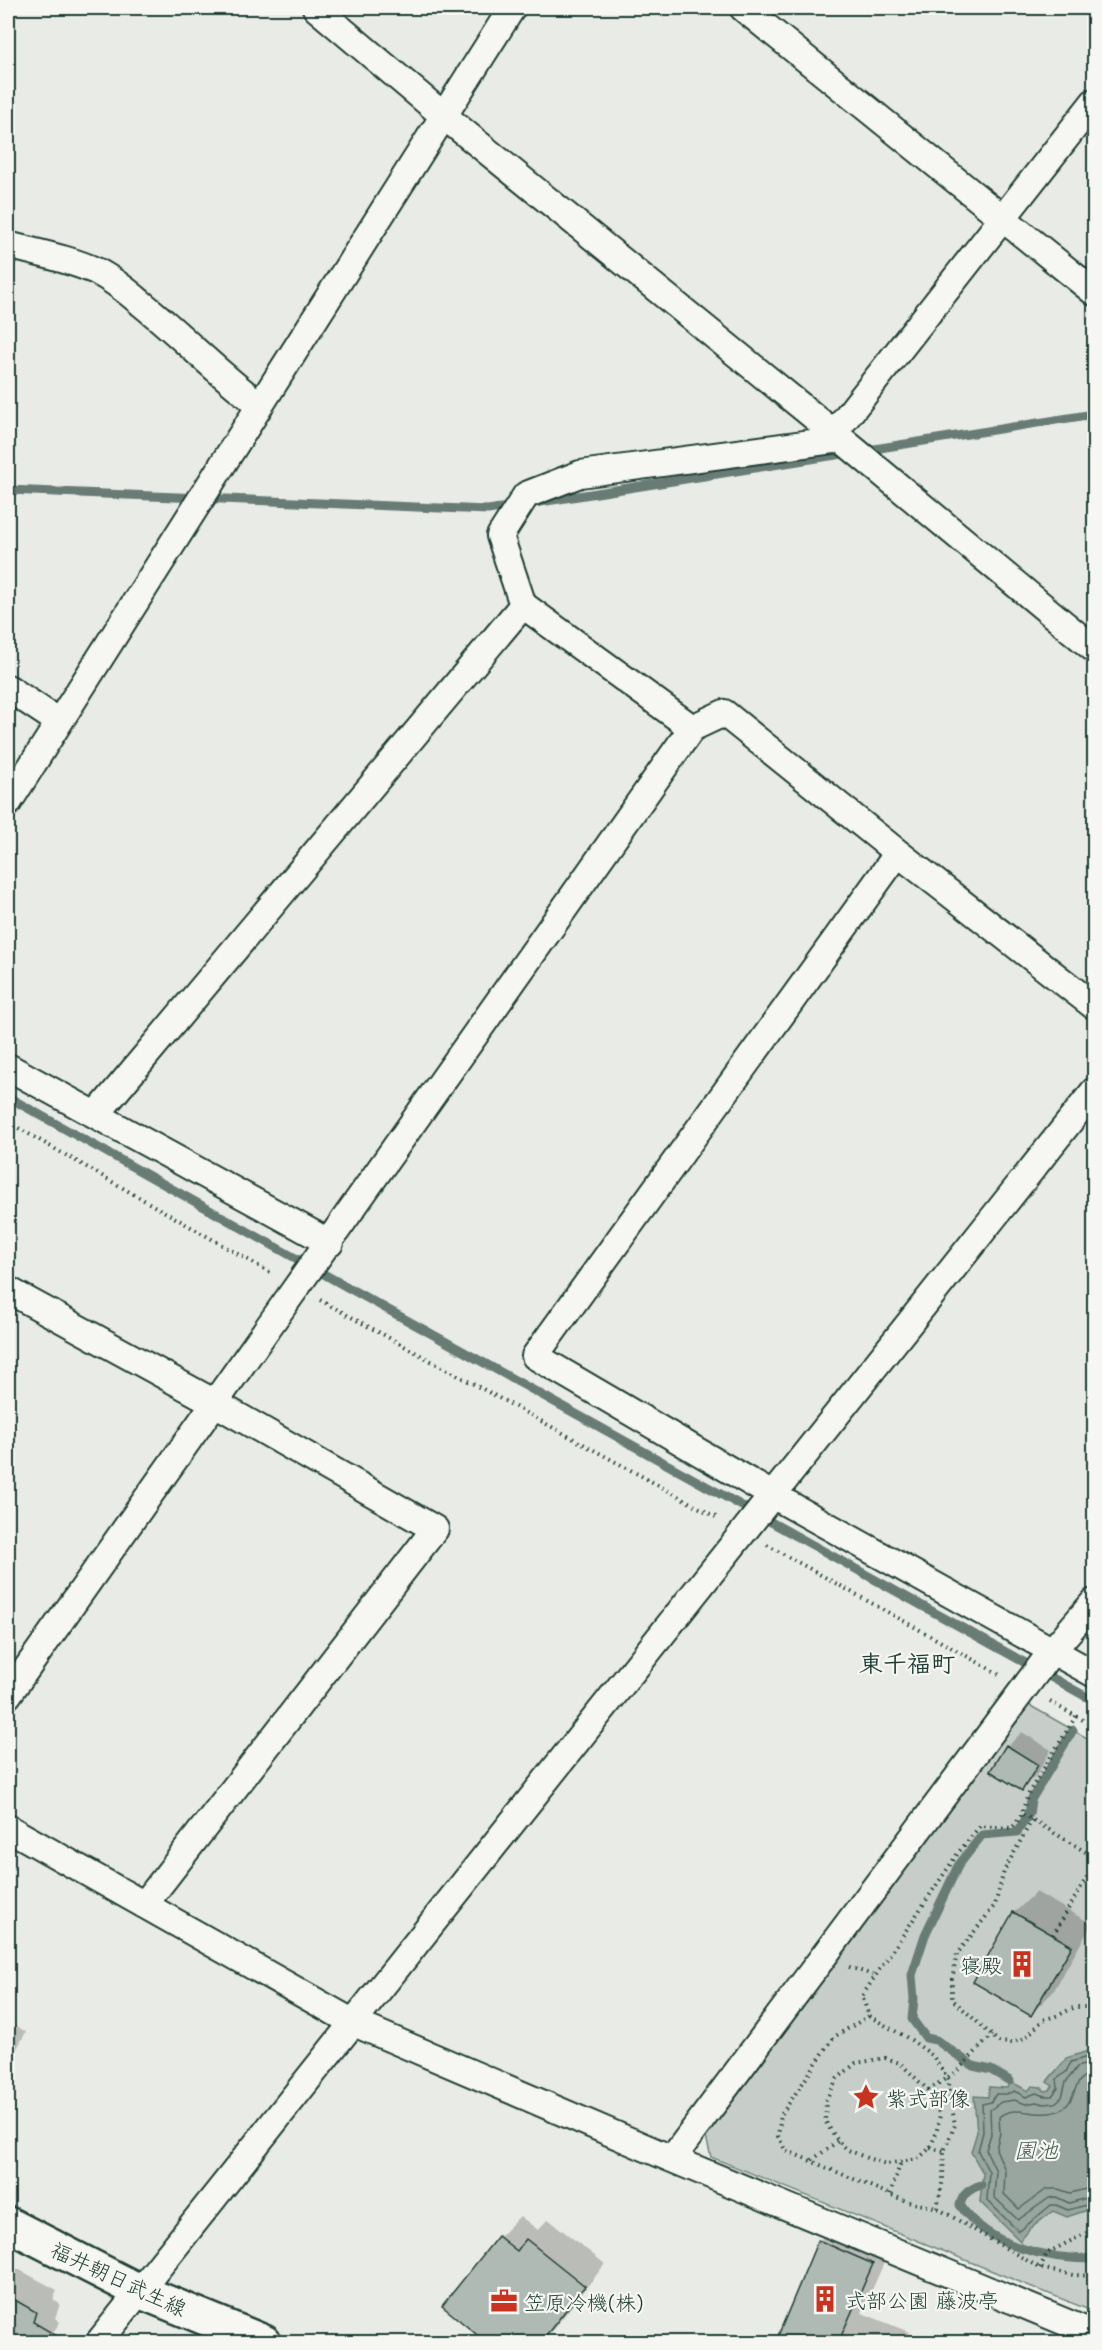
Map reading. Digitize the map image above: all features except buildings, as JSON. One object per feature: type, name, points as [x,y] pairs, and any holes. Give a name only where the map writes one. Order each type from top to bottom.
[{"type":"main road","name":"福井朝日武生線","points":[[8,2224],[139,2291],[264,2343]]},
{"type":"street","points":[[316,8],[444,116],[1095,649]]},
{"type":"street","points":[[8,803],[512,8]]},
{"type":"street","points":[[743,8],[1095,292]]},
{"type":"street","points":[[692,728],[523,605],[500,536],[526,495],[580,474],[837,436],[1002,218],[1095,102]]},
{"type":"street","points":[[8,245],[69,261],[96,271],[120,286],[164,322],[233,385],[260,405]]},
{"type":"street","points":[[96,1115],[523,605]]},
{"type":"street","points":[[8,688],[59,722]]},
{"type":"street","points":[[8,1695],[330,1243],[692,728],[724,713],[898,853],[1095,1006]]},
{"type":"street","points":[[898,853],[534,1356],[774,1496],[1095,1674]]},
{"type":"street","points":[[8,1067],[330,1243]]},
{"type":"street","points":[[99,2343],[1095,1091]]},
{"type":"street","points":[[8,1290],[216,1403],[435,1529],[144,1905]]},
{"type":"street","points":[[672,2159],[1052,1652],[1095,1602]]},
{"type":"street","points":[[8,1828],[354,2023],[672,2159],[1095,2334]]},
{"type":"path","points":[[8,1122],[298,1288],[1095,1726]]},
{"type":"path","points":[[937,2208],[943,2179],[944,2151],[955,2125],[947,2077],[932,2055],[869,2016],[862,1996],[958,1853],[980,1826],[1012,1828],[1023,1814],[1026,1798],[1076,1716]]},
{"type":"path","points":[[1023,1814],[1095,1857]]},
{"type":"path","points":[[1032,1820],[1004,1871],[995,1905],[957,1954],[952,1978],[952,1999],[999,2042],[1012,2043],[1025,2038],[1043,2020],[1075,2007],[1095,2009]]},
{"type":"path","points":[[1053,1935],[1095,1865]]},
{"type":"path","points":[[869,2016],[834,2037],[781,2115],[778,2136],[785,2150],[908,2202],[937,2208],[1040,2268],[1073,2275],[1095,2276]]},
{"type":"path","points":[[928,2090],[956,2072],[992,2035]]},
{"type":"path","points":[[885,2058],[900,2064],[928,2090],[940,2115],[930,2148],[918,2159],[886,2163],[867,2158],[848,2150],[838,2141],[825,2121],[826,2100],[837,2079],[856,2063],[885,2058]]},
{"type":"path","points":[[811,2161],[838,2141]]},
{"type":"path","points":[[930,2148],[944,2151]]},
{"type":"path","points":[[890,2194],[901,2162]]},
{"type":"path","points":[[1040,2268],[1047,2253],[1095,2229]]},
{"type":"shaded area","points":[[1029,1705],[1094,1742],[1094,2312],[711,2157],[706,2137]]},
{"type":"water","name":"園池","points":[[1094,2049],[1094,2208],[1067,2217],[1053,2211],[1030,2229],[1020,2241],[980,2202],[983,2173],[971,2152],[977,2132],[974,2096],[988,2097],[989,2087],[1007,2088],[1010,2081],[1028,2091],[1032,2086],[1041,2087],[1045,2091],[1050,2090],[1053,2086],[1047,2082],[1066,2058]]},
{"type":"waterway","points":[[534,503],[1094,414]]},
{"type":"waterway","points":[[8,490],[488,510],[514,506]]},
{"type":"waterway","points":[[8,1097],[1094,1701]]},
{"type":"waterway","points":[[1010,2081],[991,2070],[973,2066],[936,2040],[926,2038],[912,2019],[914,1999],[912,1975],[925,1935],[958,1866],[982,1835],[1017,1832],[1029,1814],[1031,1800],[1073,1730]]},
{"type":"waterway","points":[[981,2185],[968,2192],[960,2205],[986,2231],[1002,2241],[1038,2253],[1094,2259]]},
{"type":"place","name":"寝殿","points":[[1022,1964]]},
{"type":"place","name":"紫式部像","points":[[866,2097]]},
{"type":"place","name":"式部公園 藤波亭","points":[[825,2299]]},
{"type":"place","name":"笠原冷機(株)","points":[[504,2301]]},
{"type":"district","name":"東千福町","points":[[907,1662]]}]
